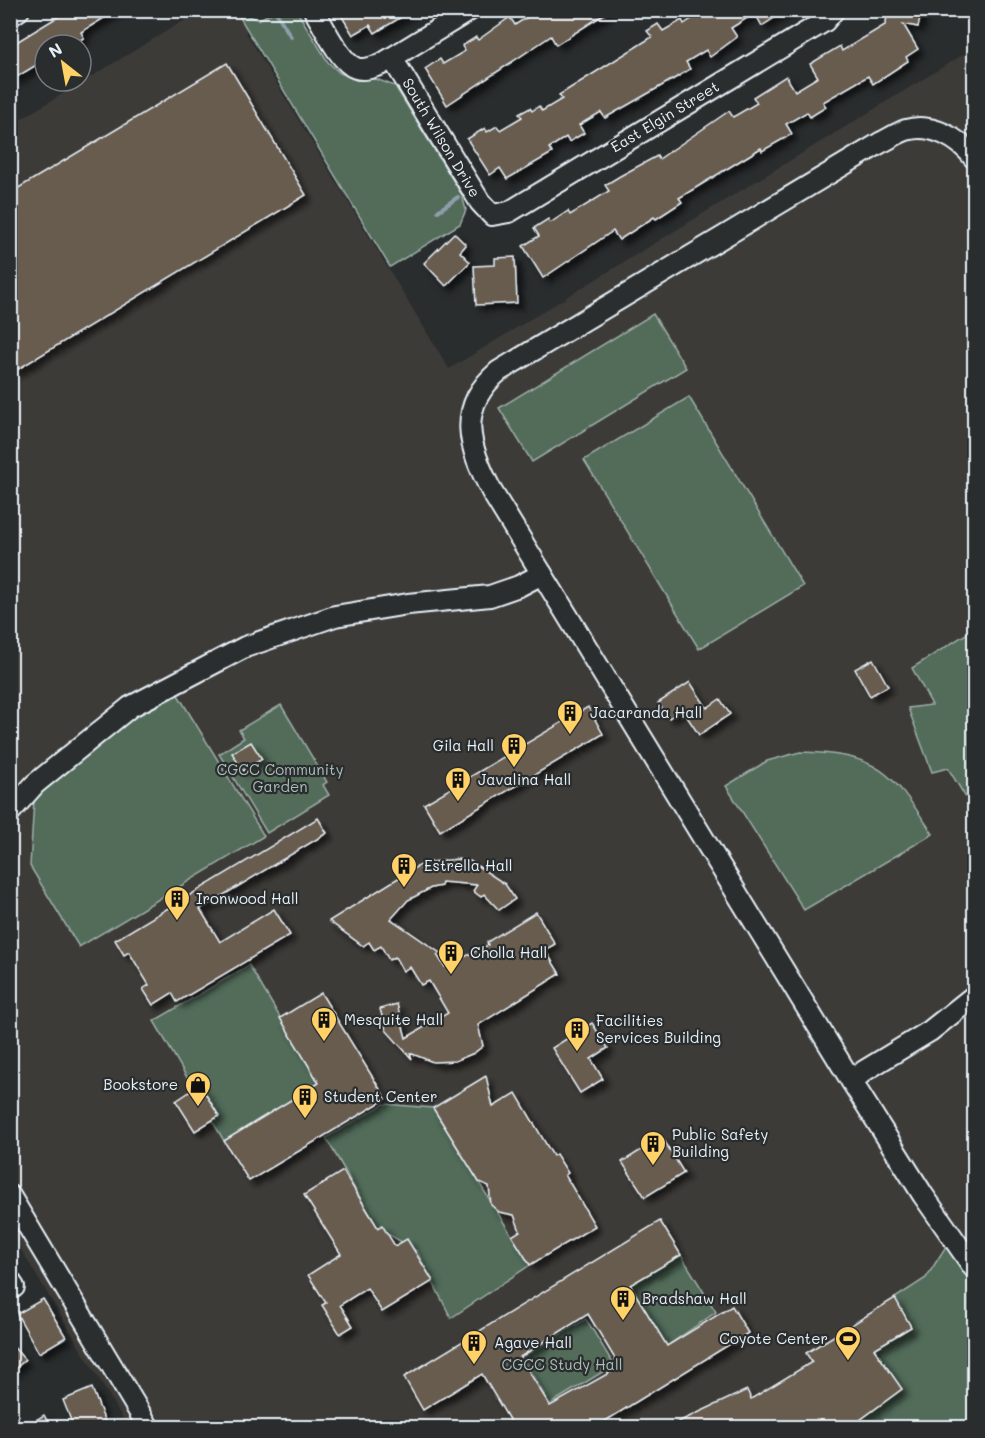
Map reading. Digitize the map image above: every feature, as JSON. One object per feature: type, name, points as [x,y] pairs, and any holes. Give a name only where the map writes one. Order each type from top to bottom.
[{"type":"street","points":[[10,16],[19,10]]},
{"type":"street","points":[[314,10],[346,61],[356,68],[368,69],[392,58],[470,10]]},
{"type":"street","name":"East Elgin Street","points":[[492,215],[509,212],[825,21],[834,10]]},
{"type":"street","name":"South Wilson Drive","points":[[392,58],[480,202],[492,215]]},
{"type":"street","points":[[975,158],[944,134],[928,128],[908,129],[732,231],[499,371],[486,382],[474,404],[470,432],[475,460],[542,574],[852,1082],[923,1195],[975,1268]]},
{"type":"street","points":[[10,812],[35,784],[130,707],[248,646],[335,616],[408,604],[490,596],[519,586],[542,574]]},
{"type":"street","points":[[852,1082],[864,1071],[930,1031],[975,996]]},
{"type":"street","points":[[10,1196],[149,1428]]},
{"type":"shaded area","points":[[240,10],[247,13],[246,33],[449,369],[974,48],[974,1427],[128,1427],[11,1233],[11,125],[64,93],[93,93],[93,76],[200,11]]},
{"type":"green space","points":[[236,11],[258,20],[275,11],[297,11],[328,62],[340,73],[357,80],[376,79],[395,86],[462,195],[466,210],[460,224],[390,267]]},
{"type":"green space","points":[[653,314],[686,368],[532,462],[499,408]]},
{"type":"green space","points":[[689,397],[803,586],[699,649],[584,460]]},
{"type":"green space","points":[[974,629],[974,811],[948,768],[932,772],[908,708],[932,705],[912,668]]},
{"type":"green space","points":[[172,685],[264,836],[79,947],[30,866],[35,784]]},
{"type":"green space","name":"CGCC Community Garden","points":[[281,705],[327,782],[323,785],[329,795],[267,833],[219,754],[244,738],[239,730]]},
{"type":"green space","points":[[800,752],[848,757],[866,762],[880,770],[906,795],[933,834],[804,910],[726,786],[767,761]]},
{"type":"green space","points":[[249,965],[319,1083],[224,1141],[154,1021]]},
{"type":"green space","points":[[384,1104],[433,1108],[530,1265],[451,1318],[417,1251],[378,1228],[326,1138]]},
{"type":"green space","points":[[952,1237],[974,1272],[974,1427],[849,1428],[901,1389],[878,1354],[870,1352],[911,1327],[895,1298],[926,1278]]},
{"type":"green space","points":[[681,1255],[716,1312],[667,1346],[630,1285]]},
{"type":"green space","name":"CGCC Study Hall","points":[[586,1319],[614,1365],[550,1404],[523,1357]]},
{"type":"building","points":[[69,10],[117,10],[82,33],[33,33],[33,67],[10,81],[10,46]]},
{"type":"building","points":[[338,10],[413,10],[375,33],[370,25],[353,35]]},
{"type":"building","points":[[538,10],[611,10],[556,45],[551,36],[447,105],[425,69],[440,59],[443,64],[465,51],[462,46],[476,37],[478,40],[510,17],[515,25]]},
{"type":"building","points":[[705,10],[786,10],[762,26],[755,13],[731,28],[737,37],[710,57],[706,50],[686,62],[690,69],[677,77],[605,118],[601,112],[579,125],[584,133],[569,142],[566,137],[549,148],[552,153],[507,179],[500,168],[490,175],[467,139],[485,128],[487,132],[497,126],[500,130],[522,117],[519,114],[530,108],[532,111],[539,106],[542,111],[562,99],[559,95],[652,37],[647,31],[658,24],[663,31],[682,20],[684,24]]},
{"type":"building","points":[[889,10],[922,10],[918,27],[903,24],[918,49],[906,57],[908,61],[873,84],[868,76],[823,102],[826,107],[810,117],[807,112],[786,124],[792,134],[762,151],[761,148],[679,198],[682,202],[619,240],[613,231],[543,278],[523,246],[539,236],[534,228],[548,219],[550,223],[568,211],[570,215],[609,191],[605,185],[657,156],[659,159],[729,111],[733,117],[757,103],[753,97],[786,76],[795,91],[818,77],[810,64],[840,46],[842,51],[885,25]]},
{"type":"building","points":[[227,63],[306,195],[10,374],[10,193]]},
{"type":"building","points":[[454,233],[466,245],[460,252],[470,262],[446,286],[424,263]]},
{"type":"building","points":[[515,257],[517,303],[476,305],[474,266],[495,265],[495,258]]},
{"type":"building","points":[[873,659],[888,686],[870,696],[855,669]]},
{"type":"building","points":[[690,682],[707,708],[720,699],[730,714],[699,735],[682,709],[669,718],[658,703]]},
{"type":"building","points":[[588,707],[603,734],[440,831],[424,804]]},
{"type":"building","points":[[251,742],[262,759],[243,771],[232,753]]},
{"type":"building","name":"Ironwood Hall","points":[[318,818],[327,833],[200,909],[220,942],[274,909],[290,935],[177,1002],[172,993],[153,1005],[143,989],[149,985],[129,952],[124,955],[115,940]]},
{"type":"building","points":[[457,859],[470,861],[505,884],[515,899],[499,910],[484,894],[481,897],[473,891],[477,885],[442,882],[441,886],[431,888],[408,900],[391,919],[440,953],[437,955],[445,967],[488,945],[487,942],[536,912],[555,944],[545,950],[560,974],[478,1025],[483,1046],[474,1053],[455,1061],[433,1062],[410,1053],[412,1059],[386,1030],[380,1009],[397,1004],[406,1038],[448,1013],[429,981],[421,985],[410,967],[403,971],[395,957],[389,960],[381,946],[374,950],[369,942],[363,946],[329,921],[416,867],[431,862]]},
{"type":"building","name":"Student Center","points":[[321,993],[386,1099],[249,1181],[224,1141],[319,1083],[280,1018]]},
{"type":"building","name":"Facilities Services Building","points":[[592,1023],[608,1048],[591,1059],[603,1079],[580,1093],[552,1048]]},
{"type":"building","points":[[486,1076],[493,1107],[516,1093],[553,1156],[556,1154],[568,1173],[565,1175],[595,1226],[530,1265],[512,1236],[520,1231],[514,1215],[499,1212],[491,1205],[489,1186],[479,1182],[433,1108]]},
{"type":"building","name":"Bookstore","points":[[200,1085],[219,1116],[195,1131],[176,1101]]},
{"type":"building","name":"Public Safety Building","points":[[662,1137],[684,1173],[645,1197],[622,1162]]},
{"type":"building","points":[[343,1171],[378,1228],[382,1225],[395,1246],[407,1239],[433,1281],[382,1312],[367,1288],[340,1305],[353,1326],[340,1334],[322,1305],[326,1303],[308,1275],[341,1254],[304,1195]]},
{"type":"building","points":[[660,1221],[681,1255],[630,1285],[667,1346],[732,1306],[748,1333],[594,1428],[514,1428],[482,1374],[423,1410],[404,1377]],"holes":[[[588,1314],[620,1367],[550,1406],[520,1357]]]},
{"type":"building","name":"Coyote Center","points":[[895,1298],[911,1327],[874,1349],[902,1389],[849,1428],[665,1428],[747,1390],[751,1399],[812,1362],[806,1353]]},
{"type":"building","points":[[43,1299],[66,1337],[39,1353],[17,1314]]},
{"type":"building","points":[[10,1343],[25,1360],[10,1373]]},
{"type":"building","points":[[92,1388],[105,1422],[92,1428],[74,1428],[63,1400]]},
{"type":"building","points":[[44,1415],[51,1428],[23,1428]]},
{"type":"waterway","points":[[276,12],[291,37]]},
{"type":"waterway","points":[[438,211],[458,197]]},
{"type":"place","name":"Jacaranda Hall","points":[[570,736]]},
{"type":"place","name":"Gila Hall","points":[[514,769]]},
{"type":"place","name":"Javalina Hall","points":[[458,803]]},
{"type":"place","name":"Estrella Hall","points":[[404,889]]},
{"type":"place","name":"Ironwood Hall","points":[[177,922]]},
{"type":"place","name":"Cholla Hall","points":[[451,976]]},
{"type":"place","name":"Mesquite Hall","points":[[324,1043]]},
{"type":"place","name":"Facilities Services Building","points":[[577,1053]]},
{"type":"place","name":"Bookstore","points":[[198,1108]]},
{"type":"place","name":"Student Center","points":[[305,1120]]},
{"type":"place","name":"Public Safety Building","points":[[653,1167]]},
{"type":"place","name":"Bradshaw Hall","points":[[623,1322]]},
{"type":"place","name":"Coyote Center","points":[[848,1362]]},
{"type":"place","name":"Agave Hall","points":[[474,1366]]}]
